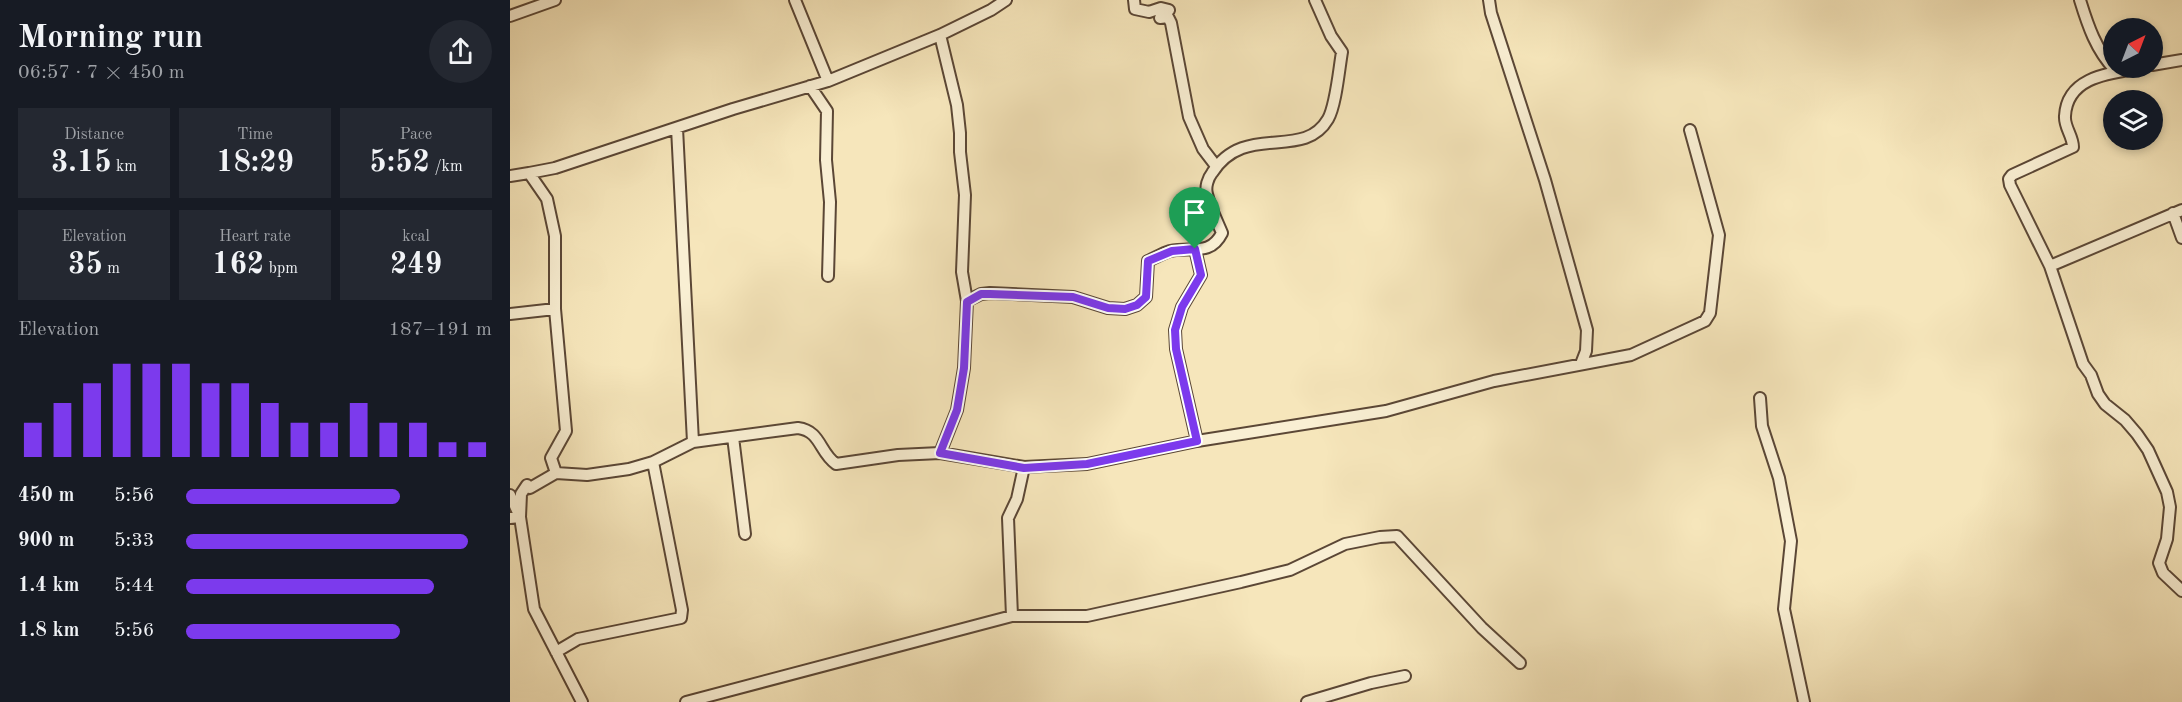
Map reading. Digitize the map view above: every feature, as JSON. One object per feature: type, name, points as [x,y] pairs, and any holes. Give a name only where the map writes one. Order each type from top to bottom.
[{"type":"street","points":[[510,16],[555,0]]},
{"type":"street","points":[[795,0],[828,81]]},
{"type":"street","points":[[510,176],[555,168],[828,81],[940,35],[992,10],[1006,0]]},
{"type":"street","points":[[1134,0],[1134,9],[1149,12],[1161,8],[1169,9],[1160,18],[1168,17],[1172,23],[1189,117],[1203,149],[1216,166]]},
{"type":"street","points":[[967,302],[981,294],[1073,297],[1108,308],[1125,309],[1137,305],[1146,297],[1148,261],[1172,251],[1206,249],[1218,241],[1222,233],[1206,193],[1208,178],[1216,166],[1227,155],[1241,147],[1263,142],[1294,141],[1306,138],[1328,119],[1342,52],[1331,36],[1315,0]]},
{"type":"street","points":[[1490,0],[1491,13],[1545,180],[1587,330],[1586,351],[1581,364]]},
{"type":"street","points":[[2080,0],[2090,32],[2103,56]]},
{"type":"street","points":[[940,35],[957,105],[960,133],[965,195],[962,272],[967,302],[964,368],[957,410],[940,453]]},
{"type":"street","points":[[2163,63],[2182,60]]},
{"type":"street","points":[[2103,75],[2086,82],[2073,93],[2066,106],[2066,127],[2073,141],[2073,147],[2012,175],[2009,179],[2050,266],[2083,364],[2091,375],[2098,394],[2105,404],[2125,420],[2137,434],[2148,450],[2166,492],[2169,507],[2167,539],[2159,563],[2163,573],[2182,591]]},
{"type":"street","points":[[810,86],[827,111],[826,160],[830,202],[828,276]]},
{"type":"street","points":[[677,128],[693,442]]},
{"type":"street","points":[[515,518],[521,494],[527,485],[530,488],[556,473],[599,474],[653,462],[693,442],[798,428],[807,429],[816,436],[828,459],[836,464],[898,455],[940,453],[1024,468],[1087,464],[1197,441],[1386,411],[1494,381],[1631,355],[1705,321],[1710,313],[1719,235],[1690,130]]},
{"type":"street","points":[[530,174],[548,199],[555,236],[555,309],[566,431],[551,458],[556,473]]},
{"type":"street","points":[[2050,266],[2178,211],[2182,237]]},
{"type":"street","points":[[1195,249],[1201,275],[1182,307],[1175,330],[1176,349],[1197,441]]},
{"type":"street","points":[[510,314],[555,309]]},
{"type":"street","points":[[1760,398],[1762,426],[1779,478],[1791,541],[1784,609],[1804,702]]},
{"type":"street","points":[[734,437],[745,534]]},
{"type":"street","points":[[556,652],[578,639],[681,618],[682,610],[653,462]]},
{"type":"street","points":[[1012,616],[1008,518],[1017,499],[1024,468]]},
{"type":"street","points":[[510,495],[534,609],[582,702]]},
{"type":"street","points":[[686,702],[1012,616],[1068,618],[1118,611],[1290,570],[1345,544],[1397,536],[1482,628],[1520,663]]},
{"type":"street","points":[[1307,702],[1371,682],[1405,676]]},
{"type":"route","points":[[1195,249],[1201,275],[1182,307],[1175,330],[1176,349],[1197,441],[1087,464],[1024,468],[940,453],[957,410],[964,368],[967,302],[981,294],[1073,297],[1108,308],[1125,309],[1137,305],[1146,297],[1148,261],[1172,251],[1195,249]]}]
